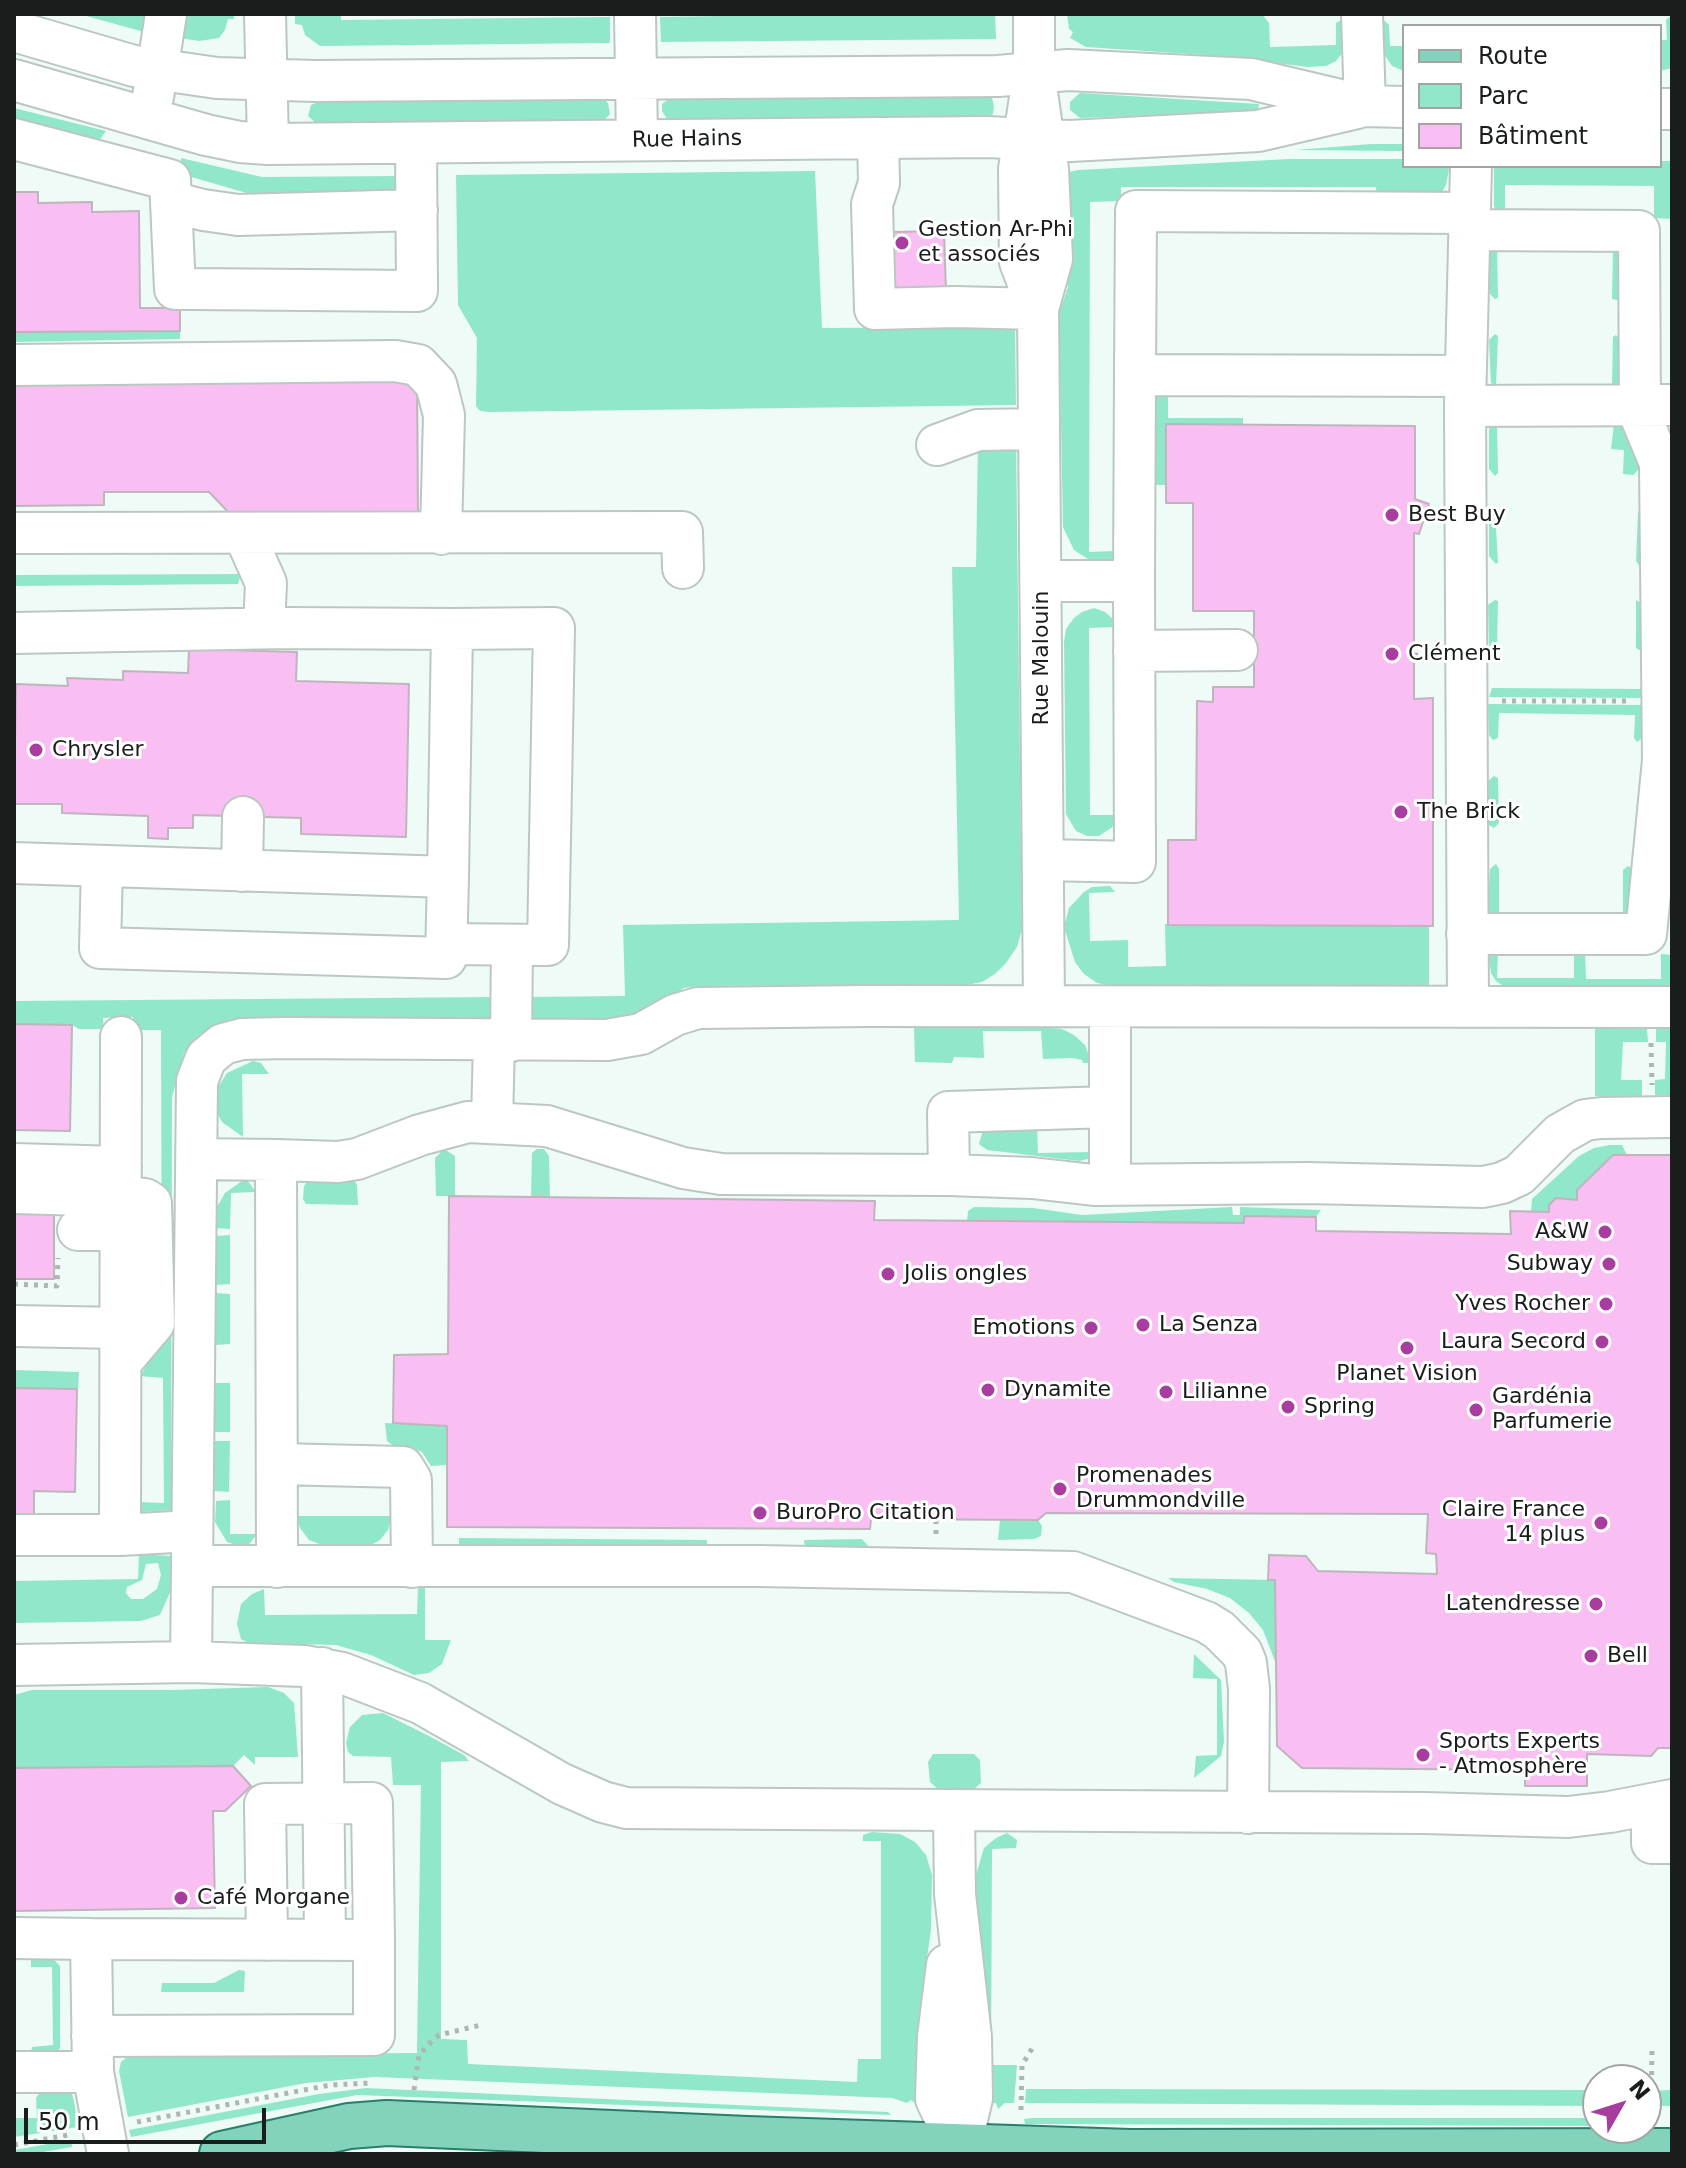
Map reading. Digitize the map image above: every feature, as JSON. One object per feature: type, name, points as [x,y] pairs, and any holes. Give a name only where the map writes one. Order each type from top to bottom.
[{"type":"main road","points":[[222,2154],[349,2126],[387,2123],[959,2151],[1130,2152],[1582,2138]]},
{"type":"street","points":[[134,172],[149,119],[166,14]]},
{"type":"street","points":[[265,14],[268,144]]},
{"type":"street","points":[[635,14],[637,140]]},
{"type":"street","name":"Rue Malouin","points":[[1034,14],[1034,139],[1019,169],[1020,262],[1038,309],[1044,1006]]},
{"type":"street","points":[[1362,14],[1365,106]]},
{"type":"street","name":"Rue Hains","points":[[29,28],[158,71],[217,78],[637,79],[998,76],[1080,71],[1251,79],[1365,106],[1402,107]]},
{"type":"street","name":"Rue Hains","points":[[14,80],[229,140],[268,144],[878,138],[1070,141],[1258,131],[1365,106]]},
{"type":"street","points":[[878,138],[879,183],[872,204],[875,309],[1038,309]]},
{"type":"street","points":[[14,139],[170,180],[175,289],[417,291],[416,144]]},
{"type":"street","points":[[1468,1005],[1465,391],[1471,168]]},
{"type":"street","points":[[172,202],[238,215],[417,210]]},
{"type":"street","points":[[1043,860],[1135,862],[1136,211],[1469,221],[1639,231],[1656,404]]},
{"type":"street","points":[[14,365],[395,361],[418,365],[436,384],[444,415],[441,534]]},
{"type":"street","points":[[1135,375],[1656,404]]},
{"type":"street","points":[[1467,934],[1646,934],[1668,760],[1660,463],[1640,415],[1656,404]]},
{"type":"street","points":[[937,445],[978,430],[1039,429]]},
{"type":"street","points":[[14,533],[682,532],[683,568]]},
{"type":"street","points":[[244,534],[266,583],[264,628]]},
{"type":"street","points":[[1041,581],[1134,581]]},
{"type":"street","points":[[14,633],[264,628],[554,628],[548,945],[446,944]]},
{"type":"street","points":[[102,866],[100,948],[446,958],[452,629]]},
{"type":"street","points":[[1134,651],[1237,650]]},
{"type":"street","points":[[242,871],[243,817]]},
{"type":"street","points":[[14,863],[448,877]]},
{"type":"street","points":[[492,1123],[512,945]]},
{"type":"street","points":[[191,1662],[197,1081],[206,1058],[223,1044],[242,1039],[286,1038],[607,1040],[652,1030],[686,1010],[698,1008],[1468,1005],[1662,1018]]},
{"type":"street","points":[[1110,1007],[1110,1185]]},
{"type":"street","points":[[121,1037],[121,1198]]},
{"type":"street","points":[[949,1175],[948,1112],[1110,1107]]},
{"type":"street","points":[[197,1159],[338,1162],[357,1159],[443,1127],[468,1122],[555,1128],[699,1172],[949,1175],[1110,1185],[1308,1183],[1483,1187],[1519,1175],[1560,1134],[1585,1120],[1660,1107]]},
{"type":"street","points":[[276,1160],[277,1567]]},
{"type":"street","points":[[14,1164],[121,1198]]},
{"type":"street","points":[[14,1193],[145,1199],[152,1207],[154,1323],[121,1345],[14,1326]]},
{"type":"street","points":[[68,1242],[121,1198]]},
{"type":"street","points":[[120,1535],[121,1345]]},
{"type":"street","points":[[278,1464],[403,1467],[411,1480],[412,1567]]},
{"type":"street","points":[[14,1535],[120,1535],[277,1567],[759,1566],[1056,1571],[1088,1577],[1206,1622],[1219,1630],[1242,1653],[1249,1689],[1248,1813]]},
{"type":"street","points":[[14,1665],[191,1662],[322,1668],[367,1681],[420,1703],[562,1784],[603,1802],[626,1808],[1425,1813],[1568,1817],[1662,1802],[1652,1843],[1672,1843]]},
{"type":"street","points":[[322,1668],[325,1940]]},
{"type":"street","points":[[14,2072],[93,2054],[374,2035],[372,1803],[265,1804],[267,1940]]},
{"type":"street","points":[[954,1811],[955,1894],[938,2037],[936,2099],[959,2151]]},
{"type":"street","points":[[14,1938],[374,1940]]},
{"type":"street","points":[[91,1939],[93,2144]]},
{"type":"path","points":[[1414,655],[1438,656]]},
{"type":"path","points":[[1489,701],[1628,701]]},
{"type":"path","points":[[1660,1107],[1652,1084],[1662,1018]]},
{"type":"path","points":[[14,1284],[57,1286],[68,1242]]},
{"type":"path","points":[[413,2101],[419,2055],[439,2035],[481,2025]]},
{"type":"path","points":[[1021,2088],[1022,2065],[1033,2047]]},
{"type":"path","points":[[1652,2048],[1654,2064]]},
{"type":"path","points":[[14,2145],[93,2144]]},
{"type":"green space","points":[[79,14],[144,14],[144,32]]},
{"type":"green space","points":[[181,14],[234,14],[234,19],[228,19],[219,38],[199,41],[180,38]]},
{"type":"green space","points":[[295,14],[341,14],[341,20],[610,17],[610,43],[320,46],[305,35],[302,25],[295,24]]},
{"type":"green space","points":[[995,14],[996,39],[661,42],[660,17]]},
{"type":"green space","points":[[1067,14],[1262,14],[1269,23],[1270,47],[1336,45],[1336,23],[1339,21],[1343,22],[1345,50],[1336,61],[1326,66],[1308,67],[1219,56],[1086,47],[1070,38],[1073,32],[1069,29]]},
{"type":"green space","points":[[1672,17],[1672,68],[1662,70],[1662,40],[1667,40],[1666,20]]},
{"type":"green space","points":[[1382,22],[1389,25],[1390,46],[1402,46],[1402,70],[1392,66],[1380,48]]},
{"type":"green space","points":[[1080,93],[1259,104],[1258,109],[1253,111],[1080,118],[1070,110],[1070,102]]},
{"type":"green space","points":[[986,94],[992,98],[994,106],[993,114],[986,119],[669,122],[662,111],[662,104],[673,96]]},
{"type":"green space","points":[[603,98],[608,103],[610,114],[601,123],[318,125],[308,116],[311,105],[323,100]]},
{"type":"green space","points":[[14,108],[106,131],[96,145],[14,124]]},
{"type":"green space","points":[[1371,144],[1402,144],[1402,151],[1296,150]]},
{"type":"green space","points":[[181,158],[262,177],[399,176],[400,196],[257,196],[188,176],[180,169]]},
{"type":"green space","points":[[1290,159],[1402,159],[1402,168],[1449,170],[1441,194],[1377,200],[1376,187],[1121,187],[1121,201],[1090,202],[1089,552],[1116,551],[1115,557],[1109,560],[1088,559],[1074,550],[1063,527],[1059,313],[1068,287],[1065,173]]},
{"type":"green space","points":[[1662,161],[1672,161],[1672,219],[1654,218],[1654,186],[1505,185],[1505,211],[1496,211],[1494,168],[1662,168]]},
{"type":"green space","points":[[815,171],[822,328],[1015,327],[1016,405],[489,412],[480,411],[476,406],[477,338],[458,305],[456,175]]},
{"type":"green space","points":[[1497,247],[1498,298],[1495,299],[1490,294],[1490,252]]},
{"type":"green space","points":[[1620,249],[1622,295],[1617,300],[1612,299],[1613,251]]},
{"type":"green space","points":[[180,331],[180,339],[14,342],[14,332]]},
{"type":"green space","points":[[1495,334],[1498,336],[1496,386],[1491,383],[1489,340]]},
{"type":"green space","points":[[1616,335],[1621,341],[1620,384],[1615,388],[1612,385],[1613,337]]},
{"type":"green space","points":[[1160,393],[1168,394],[1168,418],[1243,418],[1243,425],[1166,485],[1150,485],[1154,398]]},
{"type":"green space","points":[[1497,424],[1498,473],[1495,476],[1489,469],[1489,429]]},
{"type":"green space","points":[[1614,424],[1622,425],[1639,462],[1638,470],[1633,475],[1623,474],[1624,450],[1611,449]]},
{"type":"green space","points":[[1016,439],[1022,929],[1017,947],[1006,963],[982,982],[966,985],[698,986],[684,988],[651,1012],[621,1020],[525,1020],[525,997],[625,996],[623,925],[959,920],[952,567],[976,567],[978,440]]},
{"type":"green space","points":[[1495,511],[1496,564],[1489,556],[1489,516]]},
{"type":"green space","points":[[1638,512],[1641,513],[1643,562],[1639,565],[1636,561]]},
{"type":"green space","points":[[241,574],[238,584],[14,586],[14,575]]},
{"type":"green space","points":[[1636,600],[1645,605],[1644,648],[1641,651],[1636,648]]},
{"type":"green space","points":[[1498,601],[1497,651],[1494,652],[1489,646],[1488,605]]},
{"type":"green space","points":[[1094,608],[1105,612],[1116,627],[1089,628],[1090,815],[1118,815],[1114,826],[1099,836],[1087,836],[1076,831],[1066,814],[1064,642],[1066,629],[1074,618]]},
{"type":"green space","points":[[1492,688],[1644,689],[1644,698],[1489,697]]},
{"type":"green space","points":[[1488,704],[1644,705],[1645,736],[1637,742],[1634,738],[1635,715],[1499,713],[1498,738],[1493,740],[1489,735]]},
{"type":"green space","points":[[1494,776],[1498,778],[1499,823],[1494,828],[1488,820],[1488,781]]},
{"type":"green space","points":[[1496,864],[1499,869],[1497,916],[1488,909],[1490,869]]},
{"type":"green space","points":[[1628,866],[1635,871],[1630,914],[1623,915],[1623,870]]},
{"type":"green space","points":[[1110,886],[1115,892],[1089,893],[1090,941],[1128,940],[1128,967],[1166,966],[1165,924],[1429,926],[1429,986],[1116,987],[1097,983],[1084,974],[1075,962],[1064,927],[1069,908],[1084,892],[1092,887]]},
{"type":"green space","points":[[1498,952],[1497,978],[1574,978],[1574,953],[1585,952],[1586,979],[1661,979],[1661,954],[1672,955],[1672,987],[1506,988],[1491,973],[1489,957]]},
{"type":"green space","points":[[496,997],[496,1021],[235,1020],[213,1026],[197,1037],[184,1053],[172,1097],[171,1510],[138,1512],[138,1502],[164,1503],[163,1378],[140,1376],[162,1340],[161,1030],[134,1030],[133,1017],[103,1018],[104,1029],[14,1024],[14,1001]]},
{"type":"green space","points":[[914,1028],[1062,1029],[1074,1035],[1085,1045],[1092,1063],[1072,1058],[1043,1059],[1041,1031],[983,1031],[984,1058],[954,1057],[952,1063],[915,1062]]},
{"type":"green space","points":[[1595,1028],[1647,1029],[1648,1042],[1623,1042],[1621,1080],[1642,1080],[1642,1096],[1595,1096]]},
{"type":"green space","points":[[1656,1029],[1672,1029],[1672,1095],[1655,1095],[1655,1080],[1665,1079],[1666,1042],[1656,1042]]},
{"type":"green space","points":[[253,1061],[261,1063],[269,1074],[242,1074],[243,1137],[222,1122],[217,1113],[218,1087],[227,1073]]},
{"type":"green space","points":[[1037,1125],[1038,1153],[1090,1152],[1088,1159],[1079,1161],[987,1150],[979,1144],[983,1130]]},
{"type":"green space","points":[[1622,1145],[1627,1155],[1612,1155],[1577,1190],[1577,1200],[1556,1198],[1549,1205],[1549,1212],[1531,1212],[1532,1199],[1579,1156],[1594,1148]]},
{"type":"green space","points":[[444,1149],[455,1156],[455,1196],[436,1196],[435,1158]]},
{"type":"green space","points":[[544,1149],[549,1156],[550,1197],[531,1197],[532,1153]]},
{"type":"green space","points":[[247,1180],[256,1192],[231,1193],[230,1229],[214,1228],[217,1207],[225,1193]]},
{"type":"green space","points":[[354,1180],[358,1205],[306,1204],[303,1199],[307,1182]]},
{"type":"green space","points":[[974,1207],[1033,1208],[1082,1215],[1232,1207],[1233,1215],[1240,1215],[1240,1207],[1321,1210],[1316,1217],[1245,1216],[1244,1223],[967,1221],[968,1211]]},
{"type":"green space","points":[[230,1235],[230,1284],[215,1285],[214,1236]]},
{"type":"green space","points":[[215,1293],[230,1294],[230,1344],[215,1345]]},
{"type":"green space","points":[[14,1370],[79,1372],[78,1389],[14,1388]]},
{"type":"green space","points":[[214,1383],[230,1383],[230,1432],[214,1432]]},
{"type":"green space","points":[[385,1423],[447,1426],[447,1465],[431,1466],[422,1452],[395,1447],[387,1441]]},
{"type":"green space","points":[[215,1441],[230,1441],[229,1492],[214,1491]]},
{"type":"green space","points":[[230,1500],[230,1534],[257,1534],[248,1546],[227,1542],[215,1522],[216,1501]]},
{"type":"green space","points":[[297,1516],[392,1516],[388,1530],[371,1545],[322,1545],[309,1540],[300,1528]]},
{"type":"green space","points":[[1000,1520],[1038,1520],[1042,1526],[1041,1536],[998,1540]]},
{"type":"green space","points":[[459,1538],[707,1540],[707,1546],[459,1547]]},
{"type":"green space","points":[[862,1539],[869,1547],[805,1548],[804,1540]]},
{"type":"green space","points":[[139,1554],[171,1556],[171,1590],[160,1615],[141,1621],[14,1623],[14,1581],[138,1579]],"holes":[[[158,1563],[161,1575],[157,1589],[143,1599],[131,1599],[126,1593],[127,1587],[142,1580],[146,1564]]]},
{"type":"green space","points":[[1168,1578],[1275,1580],[1276,1664],[1263,1630],[1249,1613],[1230,1598]]},
{"type":"green space","points":[[418,1588],[425,1588],[425,1640],[451,1640],[442,1664],[429,1673],[414,1675],[371,1655],[336,1645],[249,1643],[241,1639],[237,1624],[241,1604],[264,1589],[265,1615],[417,1614]]},
{"type":"green space","points":[[1194,1654],[1221,1680],[1224,1742],[1221,1756],[1194,1778],[1196,1756],[1217,1755],[1217,1679],[1193,1678]]},
{"type":"green space","points":[[268,1687],[284,1693],[294,1703],[298,1757],[255,1757],[255,1765],[244,1755],[233,1766],[14,1768],[14,1695],[32,1690]]},
{"type":"green space","points":[[383,1713],[464,1755],[469,1761],[441,1762],[441,2039],[467,2040],[468,2064],[857,2082],[858,2059],[881,2059],[881,1841],[863,1841],[863,1835],[872,1832],[900,1834],[915,1842],[926,1855],[932,1875],[931,1930],[924,1979],[920,2098],[916,2104],[911,2100],[907,2103],[892,2098],[375,2077],[306,2083],[128,2117],[119,2071],[121,2062],[127,2057],[417,2053],[421,1785],[393,1785],[391,1757],[353,1756],[348,1752],[346,1743],[350,1727],[362,1715]]},
{"type":"green space","points":[[933,1754],[974,1754],[980,1760],[981,1783],[973,1790],[940,1791],[930,1782],[928,1762]]},
{"type":"green space","points":[[1007,1833],[1017,1840],[1016,1848],[992,1849],[991,2065],[1017,2065],[1014,2103],[1005,2103],[998,2109],[996,2103],[989,2104],[976,1926],[976,1875],[984,1848]]},
{"type":"green space","points":[[31,1958],[54,1960],[60,1966],[60,2048],[56,2053],[31,2053],[32,2047],[53,2045],[52,1967],[31,1967]]},
{"type":"green space","points":[[239,1970],[245,1971],[244,1992],[161,1992],[162,1983],[214,1983]]},
{"type":"green space","points":[[1670,2066],[1672,2106],[1662,2106],[1662,2090],[1670,2090]]},
{"type":"green space","points":[[366,2088],[888,2112],[891,2115],[357,2095],[131,2137],[129,2130]]},
{"type":"green space","points":[[1026,2089],[1582,2090],[1582,2106],[1025,2103]]},
{"type":"green space","points":[[66,2090],[72,2094],[78,2127],[14,2137],[14,2118],[37,2118],[36,2098],[40,2092]]},
{"type":"green space","points":[[1582,2118],[1582,2126],[1025,2124],[1024,2119]]},
{"type":"green space","points":[[71,2140],[72,2147],[14,2154],[14,2150]]},
{"type":"building","points":[[14,192],[38,192],[38,203],[92,202],[92,212],[139,211],[140,308],[180,308],[180,331],[14,332]]},
{"type":"building","points":[[944,231],[946,293],[891,295],[890,232]]},
{"type":"building","points":[[417,374],[418,517],[234,518],[209,492],[104,492],[104,505],[14,506],[14,375]]},
{"type":"building","points":[[1166,424],[1415,426],[1415,499],[1429,504],[1419,534],[1414,533],[1414,699],[1433,698],[1433,926],[1168,925],[1168,840],[1196,840],[1197,701],[1213,702],[1213,687],[1254,687],[1254,611],[1193,611],[1193,503],[1166,503]]},
{"type":"building","points":[[189,649],[297,652],[296,681],[409,684],[406,837],[301,834],[301,818],[193,815],[193,828],[168,828],[168,839],[148,838],[148,816],[62,813],[62,804],[14,804],[16,684],[68,686],[67,678],[123,680],[123,671],[188,673]]},
{"type":"building","points":[[14,1024],[72,1025],[70,1131],[14,1130]]},
{"type":"building","name":"Promenades Drummondville","points":[[1613,1155],[1672,1157],[1672,1748],[1658,1748],[1651,1756],[1587,1754],[1587,1786],[1525,1786],[1525,1770],[1302,1768],[1277,1746],[1275,1580],[1268,1580],[1269,1555],[1306,1556],[1318,1571],[1437,1574],[1436,1554],[1426,1553],[1428,1514],[1046,1513],[1038,1520],[871,1519],[870,1529],[447,1527],[447,1426],[393,1423],[394,1355],[448,1354],[449,1196],[875,1201],[874,1220],[1244,1223],[1244,1216],[1316,1217],[1316,1231],[1511,1234],[1510,1211],[1549,1212],[1549,1205],[1556,1198],[1577,1200],[1577,1190]]},
{"type":"building","points":[[14,1205],[54,1206],[54,1279],[14,1279]]},
{"type":"building","points":[[14,1388],[77,1389],[75,1492],[34,1491],[34,1517],[14,1516]]},
{"type":"building","points":[[233,1766],[251,1786],[225,1811],[213,1811],[215,1908],[14,1911],[14,1768]]},
{"type":"place","name":"Gestion Ar-Phi et associés","points":[[902,243]]},
{"type":"place","name":"Best Buy","points":[[1392,515]]},
{"type":"place","name":"Clément","points":[[1392,654]]},
{"type":"place","name":"Chrysler","points":[[36,750]]},
{"type":"place","name":"The Brick","points":[[1401,812]]},
{"type":"place","name":"A&W","points":[[1605,1232]]},
{"type":"place","name":"Subway","points":[[1609,1264]]},
{"type":"place","name":"Jolis ongles","points":[[888,1274]]},
{"type":"place","name":"Yves Rocher","points":[[1606,1304]]},
{"type":"place","name":"La Senza","points":[[1143,1325]]},
{"type":"place","name":"Emotions","points":[[1091,1328]]},
{"type":"place","name":"Laura Secord","points":[[1602,1342]]},
{"type":"place","name":"Planet Vision","points":[[1407,1348]]},
{"type":"place","name":"Dynamite","points":[[988,1390]]},
{"type":"place","name":"Lilianne","points":[[1166,1392]]},
{"type":"place","name":"Spring","points":[[1288,1407]]},
{"type":"place","name":"Gardénia Parfumerie","points":[[1476,1410]]},
{"type":"place","name":"Promenades Drummondville","points":[[1060,1489]]},
{"type":"place","name":"BuroPro Citation","points":[[760,1513]]},
{"type":"place","name":"Claire France 14 plus","points":[[1601,1523]]},
{"type":"place","name":"Latendresse","points":[[1596,1604]]},
{"type":"place","name":"Bell","points":[[1591,1656]]},
{"type":"place","name":"Sports Experts - Atmosphère","points":[[1423,1755]]},
{"type":"place","name":"Café Morgane","points":[[181,1898]]}]
